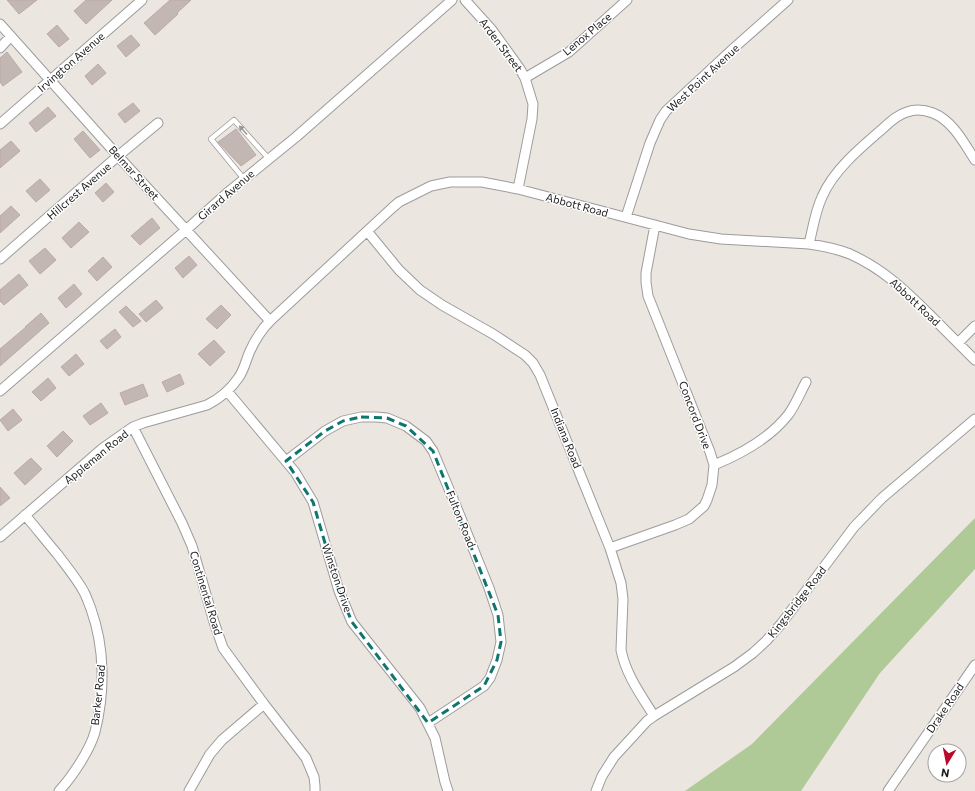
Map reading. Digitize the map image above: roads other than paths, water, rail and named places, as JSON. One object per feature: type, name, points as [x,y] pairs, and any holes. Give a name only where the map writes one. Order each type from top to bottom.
[{"type":"street","name":"Irvington Avenue","points":[[0,124],[142,0]]},
{"type":"street","name":"Girard Avenue","points":[[0,391],[227,193],[338,101],[452,0]]},
{"type":"street","name":"Arden Street","points":[[465,0],[492,30],[525,78],[532,104],[532,119],[518,189]]},
{"type":"street","name":"Lenox Place","points":[[525,78],[569,52],[627,0]]},
{"type":"street","name":"West Point Avenue","points":[[626,218],[650,143],[660,120],[666,112],[735,47],[788,0]]},
{"type":"street","name":"Belmar Street","points":[[0,24],[118,156],[270,321]]},
{"type":"street","points":[[0,48],[11,36]]},
{"type":"street","points":[[809,244],[822,196],[830,182],[853,154],[893,120],[907,112],[919,110],[934,113],[948,122],[975,160]]},
{"type":"street","name":"Hillcrest Avenue","points":[[0,260],[118,156],[158,123]]},
{"type":"street","name":"Abbott Road","points":[[227,391],[240,377],[250,352],[263,328],[270,321],[399,202],[431,186],[450,182],[482,182],[518,189],[688,234],[721,239],[809,244],[823,246],[849,254],[884,273],[904,289],[975,360]]},
{"type":"street","name":"Concord Drive","points":[[610,548],[676,526],[689,519],[704,506],[712,485],[714,465],[710,452],[648,296],[646,273],[656,225]]},
{"type":"street","name":"Indiana Road","points":[[367,231],[399,270],[420,290],[442,305],[493,334],[525,355],[533,363],[540,375],[610,548],[621,583],[623,599],[621,650],[623,659],[628,674],[654,716]]},
{"type":"street","points":[[958,343],[975,326]]},
{"type":"street","points":[[714,465],[753,446],[777,428],[789,414],[806,382]]},
{"type":"street","name":"Appleman Road","points":[[0,537],[103,448],[133,427],[207,405],[214,402],[227,391]]},
{"type":"street","name":"Winston Drive","points":[[227,391],[295,472],[313,502],[339,591],[352,622],[420,708],[435,738],[448,791]]},
{"type":"street","name":"Fulton Road","points":[[286,461],[325,431],[342,421],[360,417],[387,418],[406,426],[426,441],[433,451],[489,588],[498,615],[501,642],[497,660],[490,678],[484,686],[428,723]]},
{"type":"street","name":"Kingsbridge Road","points":[[596,791],[602,776],[614,757],[647,721],[734,667],[753,653],[781,624],[854,527],[882,498],[975,419]]},
{"type":"street","name":"Continental Road","points":[[133,427],[182,523],[192,546],[223,648],[306,758],[314,777],[315,791]]},
{"type":"street","name":"Barker Road","points":[[26,515],[76,578],[85,594],[96,624],[102,661],[99,708],[94,733],[87,751],[66,784],[59,791]]},
{"type":"street","name":"Drake Road","points":[[888,791],[975,665]]},
{"type":"street","points":[[189,791],[210,754],[222,740],[264,704]]},
{"type":"lane","points":[[244,179],[210,139],[234,120],[269,159]]}]
